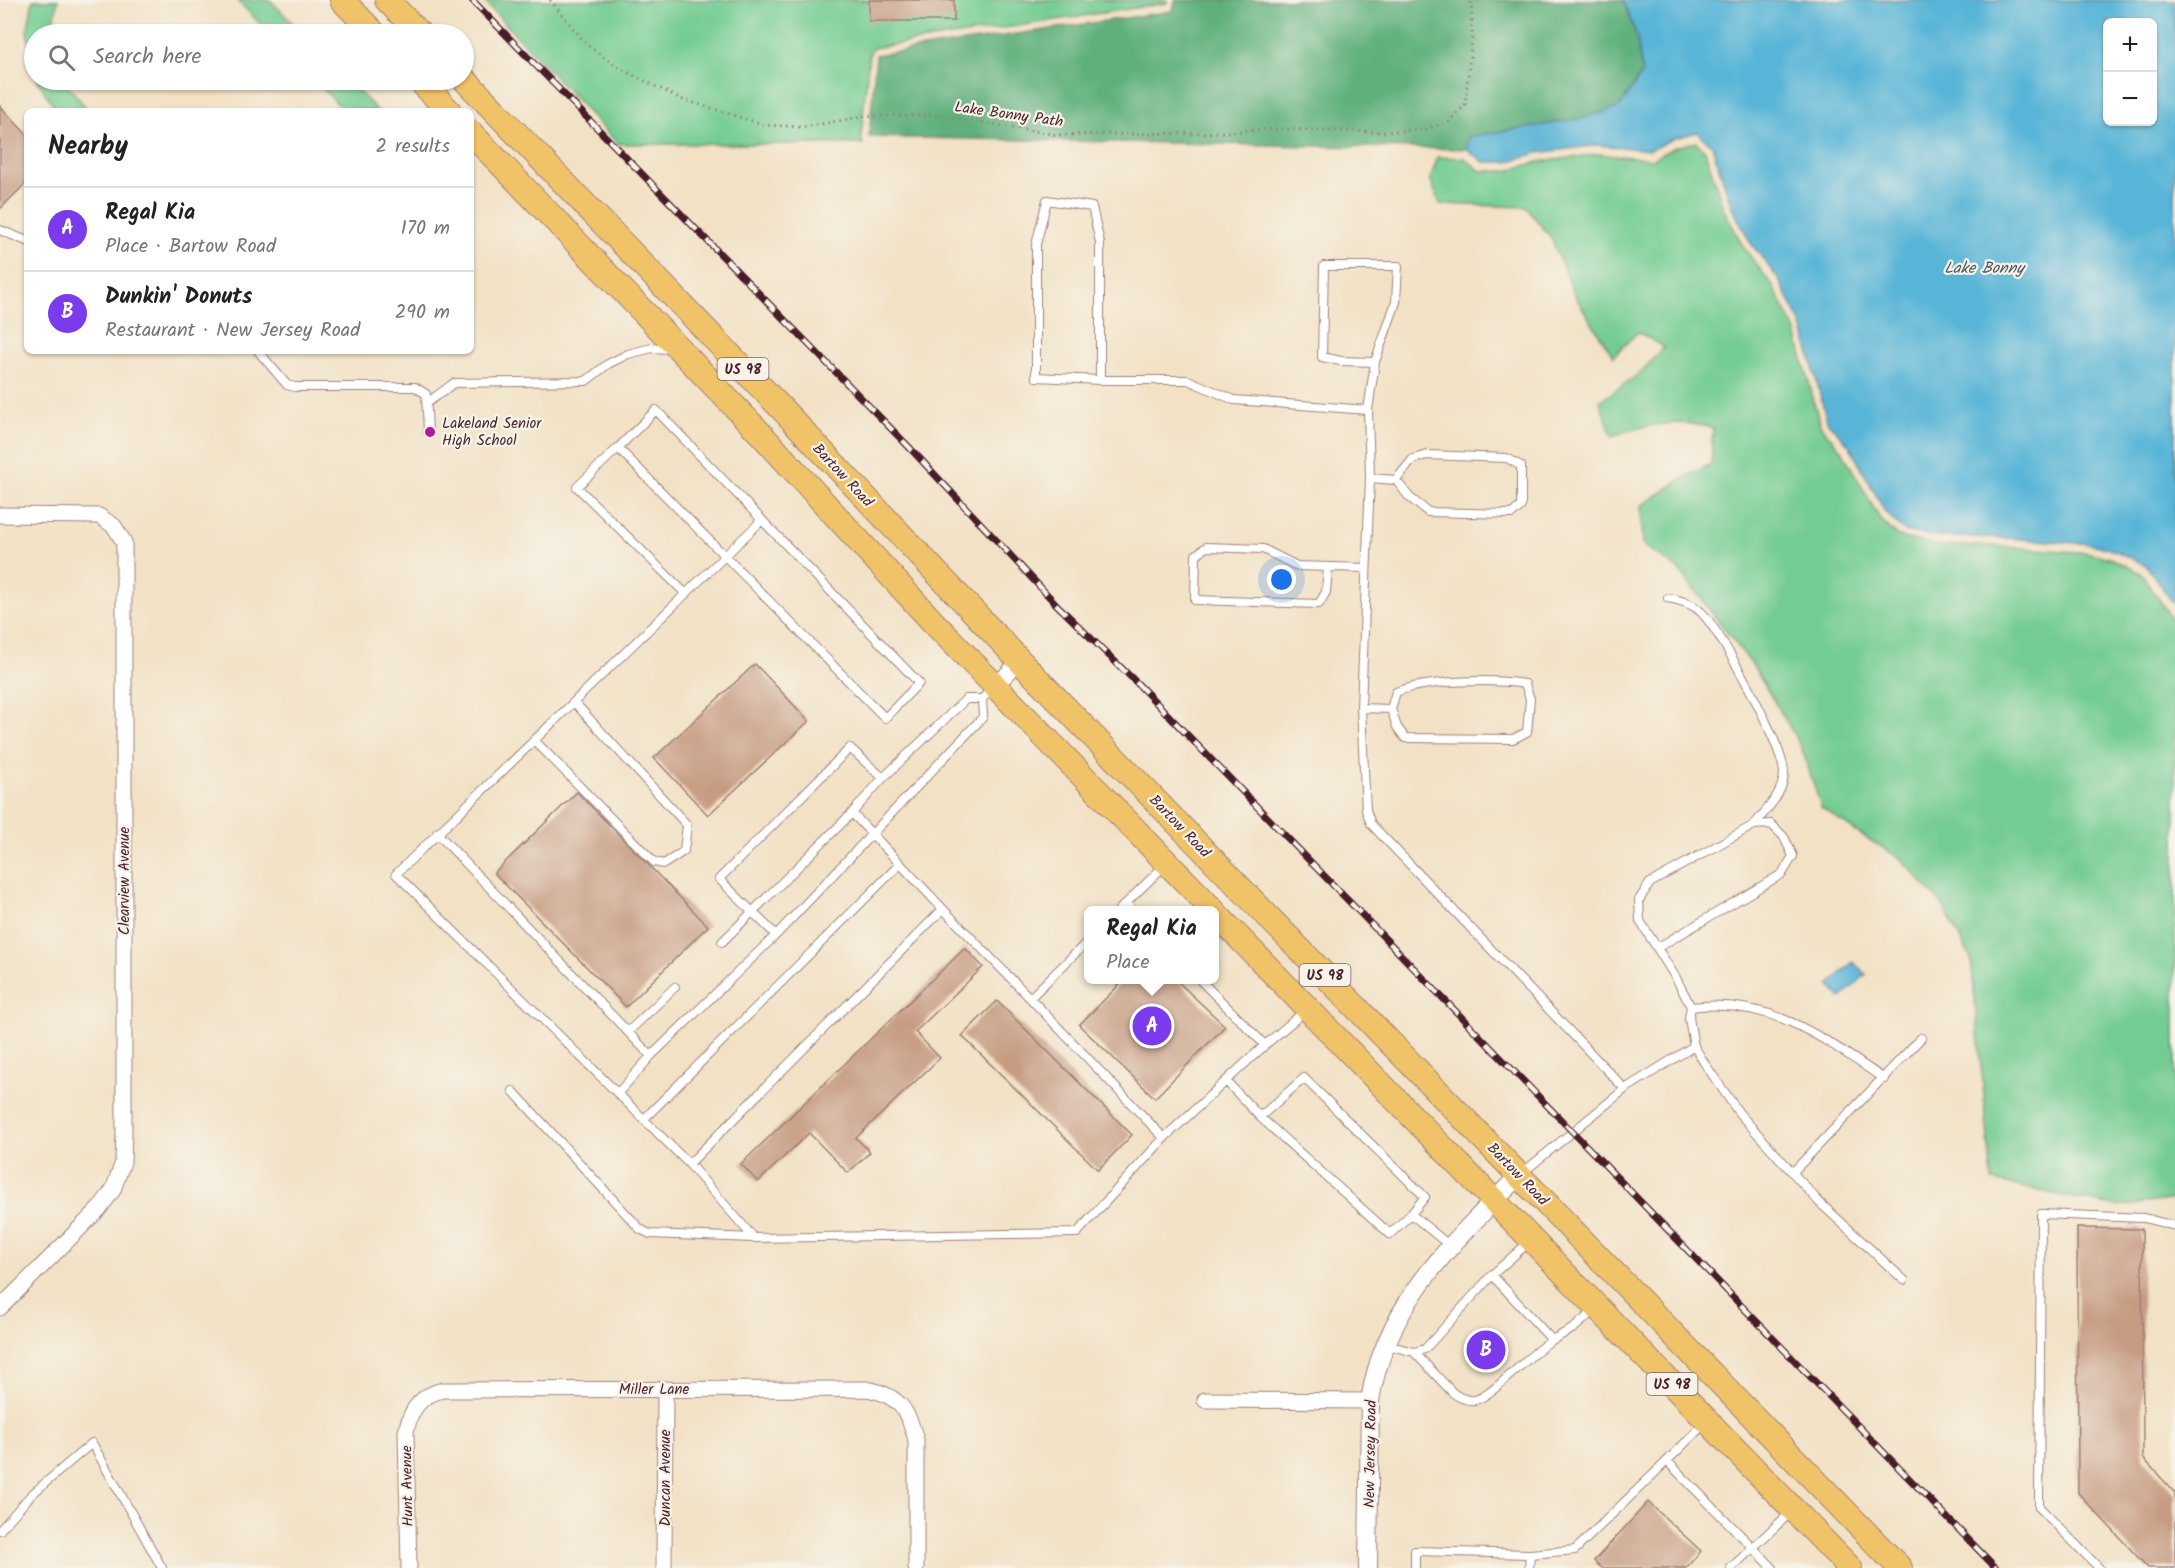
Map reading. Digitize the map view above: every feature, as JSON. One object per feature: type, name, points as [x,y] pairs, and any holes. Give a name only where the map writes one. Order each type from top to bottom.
[{"type":"main road","points":[[342,0],[365,24]]},
{"type":"main road","points":[[387,0],[410,24]]},
{"type":"main road","name":"Bartow Road","points":[[474,89],[782,409],[1020,661],[1900,1568]]},
{"type":"main road","points":[[429,90],[446,108]]},
{"type":"main road","name":"US 98","points":[[474,136],[682,352],[988,693],[1167,863],[1208,906]]},
{"type":"main road","name":"US 98","points":[[1219,917],[1495,1199],[1850,1568]]},
{"type":"main road","points":[[1793,1510],[1819,1485]]},
{"type":"street","name":"Clearview Avenue","points":[[0,515],[99,516],[114,526],[124,542],[124,1133],[123,1162],[113,1190],[99,1209],[0,1308]]},
{"type":"street","points":[[988,693],[1020,661]]},
{"type":"street","name":"New Jersey Road","points":[[1368,1568],[1370,1401],[1373,1382],[1385,1345],[1403,1307],[1424,1276],[1450,1246],[1520,1175]]},
{"type":"street","name":"Duncan Avenue","points":[[664,1568],[665,1389]]},
{"type":"street","name":"Miller Lane","points":[[416,1407],[421,1399],[443,1390],[867,1389],[883,1392],[902,1404],[916,1440],[916,1568]]},
{"type":"street","points":[[1204,1400],[1370,1401]]},
{"type":"street","name":"Hunt Avenue","points":[[409,1568],[406,1432],[409,1416],[416,1407]]},
{"type":"lane","points":[[1100,380],[1100,243],[1092,207],[1047,200],[1036,245],[1036,377],[1100,380],[1188,380],[1234,400],[1368,410]]},
{"type":"lane","points":[[0,230],[24,240]]},
{"type":"lane","points":[[1375,362],[1341,361],[1322,357],[1324,266],[1398,266],[1396,302],[1375,362],[1368,410],[1370,478],[1361,708],[1366,810],[1371,824],[1625,1089]]},
{"type":"lane","points":[[427,403],[442,389],[454,383],[585,381],[608,364],[628,354],[652,348],[682,352]]},
{"type":"lane","points":[[261,354],[287,385],[296,387],[415,387],[426,394],[428,432]]},
{"type":"lane","points":[[618,447],[885,718],[919,683],[761,522],[656,410],[618,447],[577,487],[686,594]]},
{"type":"lane","points":[[1370,478],[1396,480],[1409,497],[1428,512],[1512,514],[1521,506],[1521,466],[1508,458],[1427,455],[1413,459],[1396,480]]},
{"type":"lane","points":[[754,1238],[689,1164],[396,874],[761,522]]},
{"type":"lane","points":[[1328,567],[1326,592],[1319,604],[1195,600],[1196,555],[1206,547],[1263,549],[1297,566],[1365,568]]},
{"type":"lane","points":[[1668,598],[1690,604],[1709,621],[1777,744],[1784,772],[1783,783],[1777,796],[1754,825],[1650,883],[1639,900],[1640,921],[1676,978],[1691,1007],[1689,1018],[1694,1046],[1739,1113],[1819,1202],[1904,1280]]},
{"type":"lane","points":[[1500,680],[1525,684],[1530,699],[1527,732],[1513,739],[1405,738],[1397,727],[1391,709],[1396,693],[1411,686],[1500,680]]},
{"type":"lane","points":[[618,1093],[651,1056],[776,935],[874,835],[983,717],[988,693],[966,699],[883,778],[753,914],[722,942]]},
{"type":"lane","points":[[534,740],[654,862],[664,864],[684,851],[687,825],[574,702]]},
{"type":"lane","points":[[1361,708],[1391,709]]},
{"type":"lane","points":[[776,935],[720,879],[850,748],[883,778]]},
{"type":"lane","points":[[852,813],[1164,1138]]},
{"type":"lane","points":[[1657,948],[1782,874],[1793,856],[1784,837],[1771,824],[1754,825]]},
{"type":"lane","points":[[437,834],[651,1056]]},
{"type":"lane","points":[[1124,906],[1167,863]]},
{"type":"lane","points":[[644,1119],[900,864]]},
{"type":"lane","points":[[689,1164],[943,909]]},
{"type":"lane","points":[[1030,998],[1084,945]]},
{"type":"lane","points":[[1204,984],[1264,1046]]},
{"type":"lane","points":[[628,1032],[675,987]]},
{"type":"lane","points":[[1691,1007],[1713,1004],[1754,1008],[1814,1031],[1884,1079]]},
{"type":"lane","points":[[513,1091],[640,1228],[650,1234],[754,1238],[1077,1233],[1164,1138],[1308,1008]]},
{"type":"lane","points":[[1793,1172],[1921,1038]]},
{"type":"lane","points":[[1520,1175],[1625,1089],[1694,1046]]},
{"type":"lane","points":[[1226,1081],[1260,1117],[1390,1234],[1425,1197],[1304,1078],[1260,1117]]},
{"type":"lane","points":[[1411,1214],[1450,1246]]},
{"type":"lane","points":[[2099,1568],[2039,1507],[2041,1214],[2144,1218],[2175,1226]]},
{"type":"lane","points":[[1385,1345],[1414,1352],[1425,1349],[1492,1275],[1533,1239]]},
{"type":"lane","points":[[1492,1275],[1552,1340]]},
{"type":"lane","points":[[1414,1352],[1453,1393],[1460,1398],[1475,1400],[1485,1396],[1527,1357],[1574,1328],[1598,1306]]},
{"type":"lane","points":[[1414,1568],[1415,1551],[1530,1554],[1575,1550],[1707,1420]]},
{"type":"lane","points":[[0,1530],[31,1495],[92,1443],[162,1568]]},
{"type":"lane","points":[[1667,1461],[1773,1568]]},
{"type":"lane","points":[[1731,1568],[1793,1510]]},
{"type":"lane","points":[[1529,1568],[1530,1554]]},
{"type":"path","name":"Lake Bonny Path","points":[[550,0],[587,45],[619,68],[681,99],[765,125],[804,127],[866,116],[934,115],[1067,135],[1281,129],[1384,132],[1425,129],[1449,122],[1465,105],[1472,37],[1471,0]]},
{"type":"green space","points":[[33,0],[58,0],[53,24],[28,24]]},
{"type":"green space","points":[[237,0],[270,0],[293,24],[260,24]]},
{"type":"green space","points":[[483,0],[1167,0],[1167,3],[873,48],[869,55],[861,136],[863,144],[618,144]]},
{"type":"green space","points":[[1175,0],[1623,0],[1637,37],[1642,73],[1620,107],[1580,119],[1469,137],[1467,149],[869,137],[876,55],[1173,11]]},
{"type":"green space","points":[[43,90],[71,90],[86,108],[55,108]]},
{"type":"green space","points":[[324,90],[357,90],[375,108],[342,108]]},
{"type":"green space","points":[[1696,142],[1705,151],[1724,210],[1744,248],[1772,285],[1795,329],[1820,425],[1842,451],[1880,519],[1898,537],[1941,546],[1992,546],[2091,553],[2113,559],[2141,573],[2175,623],[2175,1199],[2118,1207],[1992,1181],[1971,959],[1942,904],[1900,858],[1821,807],[1801,746],[1753,666],[1678,569],[1643,545],[1641,506],[1685,477],[1711,464],[1713,428],[1674,423],[1612,436],[1600,401],[1640,373],[1664,347],[1638,332],[1613,356],[1576,298],[1551,238],[1526,207],[1440,204],[1430,179],[1438,157],[1464,158],[1481,171],[1507,171],[1538,162],[1599,154],[1652,159],[1675,147]]},
{"type":"water","name":"Lake Bonny","points":[[1623,0],[2175,0],[2175,606],[2146,565],[2116,551],[2092,544],[1992,537],[1941,537],[1904,531],[1885,512],[1849,445],[1827,421],[1802,325],[1779,280],[1750,242],[1731,205],[1712,145],[1697,132],[1672,139],[1650,150],[1599,145],[1537,153],[1507,162],[1484,162],[1467,149],[1468,137],[1580,119],[1620,107],[1642,73],[1637,37]]},
{"type":"water","points":[[1853,962],[1866,974],[1841,998],[1829,985]]},
{"type":"building","points":[[869,0],[954,0],[954,21],[869,21]]},
{"type":"building","points":[[0,106],[24,132],[24,185],[0,209]]},
{"type":"building","points":[[755,664],[809,721],[708,815],[654,758]]},
{"type":"building","points":[[577,792],[708,926],[626,1007],[494,873]]},
{"type":"building","points":[[965,948],[983,967],[915,1032],[940,1058],[856,1138],[870,1152],[848,1173],[809,1133],[758,1182],[741,1164]]},
{"type":"building","points":[[1120,984],[1180,984],[1225,1026],[1155,1098],[1079,1025]]},
{"type":"building","points":[[997,1001],[1132,1135],[1098,1170],[962,1036]]},
{"type":"building","points":[[2077,1228],[2142,1229],[2143,1458],[2175,1493],[2175,1568],[2148,1568],[2078,1493]]},
{"type":"building","points":[[1648,1502],[1701,1551],[1686,1568],[1602,1568],[1594,1561]]},
{"type":"railway","points":[[472,0],[909,447],[1057,605],[1138,684],[1996,1568]]},
{"type":"place","name":"Lakeland Senior High School","points":[[430,432]]},
{"type":"place","name":"Regal Kia","points":[[1152,1026]]},
{"type":"place","name":"Dunkin' Donuts","points":[[1486,1350]]}]
